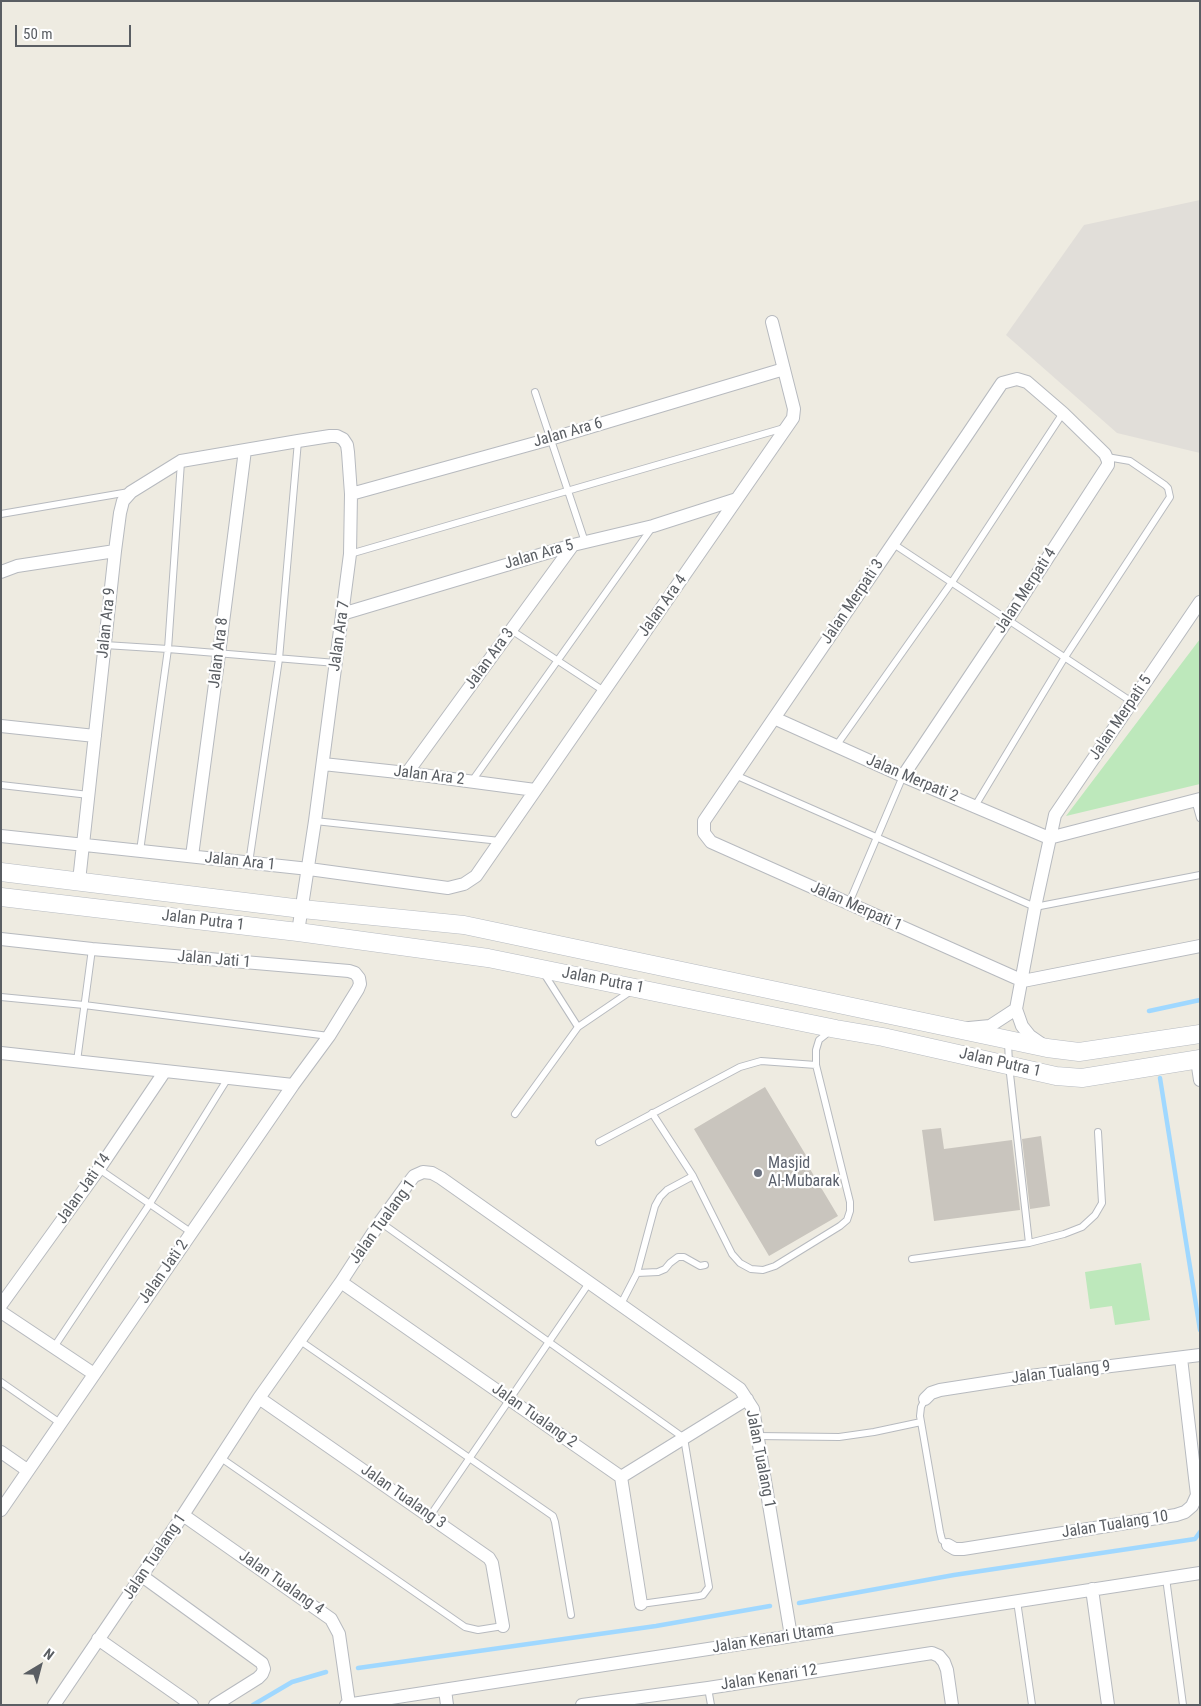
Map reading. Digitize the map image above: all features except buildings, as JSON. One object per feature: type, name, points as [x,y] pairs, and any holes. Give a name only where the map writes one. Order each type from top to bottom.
[{"type":"main road","name":"Jalan Putra 1","points":[[1,872],[302,909],[464,925],[1047,1048],[1079,1052],[1200,1034]]},
{"type":"main road","name":"Jalan Putra 1","points":[[1,897],[298,932],[488,958],[883,1037],[1056,1076],[1082,1078],[1198,1059]]},
{"type":"street","name":"Jalan Ara 4","points":[[476,876],[795,412],[772,322]]},
{"type":"street","name":"Jalan Ara 6","points":[[351,494],[550,439],[784,369]]},
{"type":"street","name":"Jalan Merpati 3","points":[[704,821],[1002,383],[1017,379],[1027,382],[1062,413]]},
{"type":"street","points":[[1062,413],[1107,457]]},
{"type":"street","name":"Jalan Ara 7","points":[[245,450],[337,436],[347,445],[348,452],[351,494],[350,554],[309,869],[298,932]]},
{"type":"street","points":[[131,492],[182,461],[245,450]]},
{"type":"street","name":"Jalan Ara 8","points":[[192,856],[220,654],[245,450]]},
{"type":"street","name":"Jalan Merpati 4","points":[[903,776],[1108,465],[1107,457]]},
{"type":"street","name":"Jalan Ara 9","points":[[79,881],[114,551],[123,501],[131,492]]},
{"type":"street","name":"Jalan Ara 5","points":[[342,614],[579,544],[653,526],[737,499]]},
{"type":"street","name":"Jalan Ara 3","points":[[407,773],[511,630],[579,544]]},
{"type":"street","points":[[1,572],[17,566],[114,551]]},
{"type":"street","name":"Jalan Merpati 5","points":[[1016,1009],[1055,815],[1200,602]]},
{"type":"street","name":"Jalan Merpati 2","points":[[774,718],[903,776],[1050,838]]},
{"type":"street","points":[[1,726],[95,736]]},
{"type":"street","name":"Jalan Ara 2","points":[[322,764],[535,790]]},
{"type":"street","points":[[1050,838],[1198,799]]},
{"type":"street","name":"Jalan Merpati 1","points":[[704,821],[704,833],[711,842],[1022,981]]},
{"type":"street","name":"Jalan Ara 1","points":[[1,836],[309,869],[448,888],[464,884],[476,876]]},
{"type":"street","name":"Jalan Jati 1","points":[[1,939],[92,950],[355,974],[359,978],[360,984],[358,989],[328,1036]]},
{"type":"street","points":[[1022,981],[1200,946]]},
{"type":"street","points":[[960,1029],[990,1026],[1016,1009],[1022,1026],[1030,1036],[1047,1048]]},
{"type":"street","name":"Jalan Jati 2","points":[[1,1510],[328,1036]]},
{"type":"street","points":[[1,1053],[293,1085]]},
{"type":"street","points":[[1198,1059],[1200,1080]]},
{"type":"street","name":"Jalan Jati 14","points":[[1,1305],[99,1169],[164,1071]]},
{"type":"street","name":"Jalan Tualang 1","points":[[55,1704],[183,1515],[259,1398],[341,1282],[380,1222],[414,1176],[423,1172],[432,1173],[441,1178],[740,1389],[753,1409],[791,1636]]},
{"type":"street","name":"Jalan Tualang 2","points":[[341,1282],[621,1477]]},
{"type":"street","points":[[1,1312],[94,1374]]},
{"type":"street","name":"Jalan Tualang 9","points":[[925,1399],[931,1393],[940,1390],[1030,1376],[1200,1355]]},
{"type":"street","name":"Jalan Tualang 10","points":[[948,1546],[955,1549],[963,1549],[1185,1512],[1192,1506],[1197,1495],[1181,1358]]},
{"type":"street","name":"Jalan Tualang 3","points":[[259,1398],[489,1558],[492,1563],[502,1626]]},
{"type":"street","points":[[641,1604],[621,1477],[747,1399]]},
{"type":"street","points":[[1,1452],[28,1470]]},
{"type":"street","name":"Jalan Tualang 4","points":[[183,1515],[331,1619],[338,1634],[348,1704]]},
{"type":"street","name":"Jalan Kenari Utama","points":[[348,1704],[1200,1573]]},
{"type":"street","points":[[142,1576],[262,1663],[264,1668],[258,1678],[215,1705]]},
{"type":"street","points":[[1092,1590],[1108,1705]]},
{"type":"street","points":[[98,1639],[192,1705]]},
{"type":"street","name":"Jalan Kenari 12","points":[[582,1705],[708,1688],[932,1653],[939,1656],[944,1662],[952,1705]]},
{"type":"street","points":[[445,1690],[447,1705]]},
{"type":"lane","points":[[536,392],[568,490],[579,544]]},
{"type":"lane","points":[[836,746],[952,582],[1062,413]]},
{"type":"lane","points":[[350,554],[786,427]]},
{"type":"lane","points":[[249,863],[279,659],[298,441]]},
{"type":"lane","points":[[975,806],[1065,657],[1170,497],[1168,488],[1130,461],[1107,457]]},
{"type":"lane","points":[[140,851],[168,649],[182,461]]},
{"type":"lane","points":[[1,514],[131,492]]},
{"type":"lane","points":[[472,782],[653,526]]},
{"type":"lane","points":[[892,543],[1132,702]]},
{"type":"lane","points":[[511,630],[604,691]]},
{"type":"lane","points":[[105,645],[336,663]]},
{"type":"lane","points":[[735,775],[1035,907],[1200,875]]},
{"type":"lane","points":[[849,903],[903,776]]},
{"type":"lane","points":[[1,785],[89,794]]},
{"type":"lane","points":[[1198,799],[1200,818]]},
{"type":"lane","points":[[315,821],[500,841]]},
{"type":"lane","points":[[77,1061],[92,950]]},
{"type":"lane","points":[[541,969],[578,1027]]},
{"type":"lane","points":[[515,1114],[578,1027],[636,988]]},
{"type":"lane","points":[[1,996],[328,1036]]},
{"type":"lane","points":[[652,1113],[693,1176],[732,1254],[740,1263],[751,1269],[764,1270],[775,1266],[840,1226],[847,1220],[850,1211],[850,1202],[816,1065],[816,1050],[819,1040],[827,1032],[836,1029]]},
{"type":"lane","points":[[1008,1040],[1008,1065],[1029,1243]]},
{"type":"lane","points":[[599,1142],[740,1067],[761,1061],[816,1065]]},
{"type":"lane","points":[[54,1347],[149,1205],[228,1078]]},
{"type":"lane","points":[[912,1259],[1029,1243],[1072,1231],[1082,1226],[1095,1215],[1102,1203],[1098,1132]]},
{"type":"lane","points":[[99,1169],[192,1233]]},
{"type":"lane","points":[[621,1304],[637,1273],[655,1206],[660,1197],[667,1190],[693,1176]]},
{"type":"lane","points":[[380,1222],[684,1438],[709,1587],[704,1595],[641,1604]]},
{"type":"lane","points":[[637,1273],[658,1272],[665,1269],[678,1257],[684,1257],[700,1266],[705,1265]]},
{"type":"lane","points":[[430,1516],[589,1283]]},
{"type":"lane","points":[[299,1340],[553,1516],[556,1522],[571,1615]]},
{"type":"lane","points":[[1,1382],[60,1423]]},
{"type":"lane","points":[[925,1399],[921,1407],[922,1422],[940,1532],[942,1540],[948,1546]]},
{"type":"lane","points":[[758,1436],[839,1437],[922,1422]]},
{"type":"lane","points":[[220,1458],[465,1627],[478,1630],[502,1626]]},
{"type":"lane","points":[[1166,1578],[1183,1705]]},
{"type":"lane","points":[[1018,1601],[1032,1705]]},
{"type":"lane","points":[[708,1688],[711,1705]]},
{"type":"shaded area","points":[[1200,200],[1200,453],[1117,433],[1006,335],[1084,225]]},
{"type":"green space","points":[[1200,639],[1200,784],[1066,816]]},
{"type":"green space","points":[[1141,1263],[1150,1320],[1115,1325],[1112,1306],[1090,1309],[1085,1272]]},
{"type":"waterway","points":[[1149,1011],[1200,1000]]},
{"type":"waterway","points":[[1160,1078],[1200,1330]]},
{"type":"waterway","points":[[799,1603],[954,1575],[1195,1539],[1200,1532]]},
{"type":"waterway","points":[[358,1668],[656,1626],[770,1606]]},
{"type":"waterway","points":[[253,1705],[292,1682],[326,1672]]},
{"type":"place","name":"Masjid Al-Mubarak","points":[[758,1173]]}]
